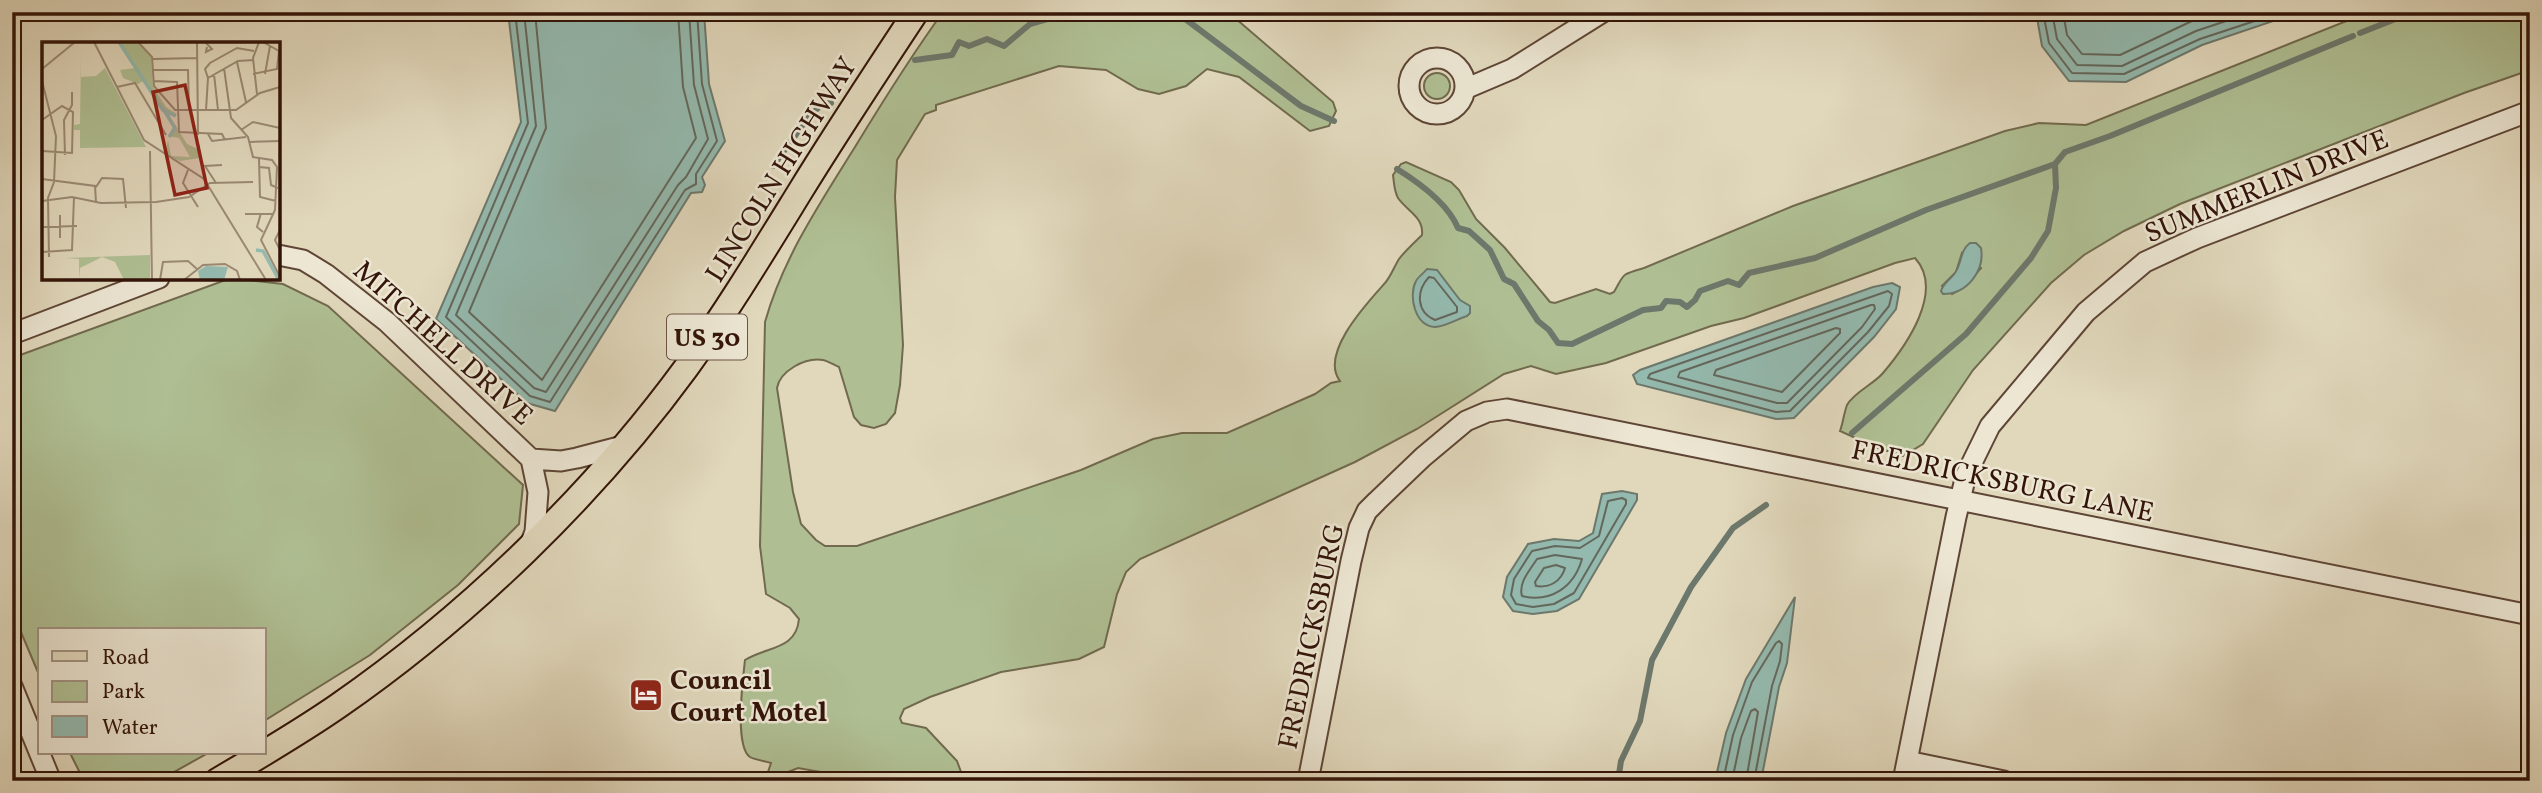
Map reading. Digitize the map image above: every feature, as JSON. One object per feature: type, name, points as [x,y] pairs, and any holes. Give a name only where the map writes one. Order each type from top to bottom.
[{"type":"main road","name":"LINCOLN HIGHWAY","points":[[266,750],[338,705],[446,621],[530,545],[623,446],[685,369],[724,312],[916,12]]},
{"type":"main road","name":"LINCOLN HIGHWAY","points":[[217,781],[260,754]]},
{"type":"street","points":[[1465,89],[1512,69],[1602,12]]},
{"type":"street","name":"SUMMERLIN DRIVE","points":[[1905,771],[1966,475],[1990,426],[2086,312],[2145,262],[2197,238],[2530,111]]},
{"type":"street","name":"MITCHELL DRIVE","points":[[280,255],[303,260],[326,274],[387,322],[531,459],[538,492],[536,522],[530,545]]},
{"type":"street","points":[[12,334],[154,280]]},
{"type":"street","name":"FREDRICKSBURG LANE","points":[[1466,421],[1507,409],[1528,412],[2530,615]]},
{"type":"street","name":"FREDRICKSBURG","points":[[1308,781],[1359,528],[1367,511],[1423,457],[1466,421]]},
{"type":"street","name":"MITCHELL DRIVE","points":[[531,459],[561,461],[623,446]]},
{"type":"street","points":[[12,686],[38,749]]},
{"type":"street","points":[[40,754],[51,781]]},
{"type":"street","points":[[1905,771],[2004,781]]},
{"type":"green space","points":[[943,12],[1228,12],[1333,102],[1336,111],[1329,126],[1310,131],[1239,77],[1207,69],[1186,86],[1159,94],[1138,89],[1106,70],[1059,66],[936,105],[936,110],[925,114],[897,160],[895,197],[903,345],[895,413],[886,424],[874,428],[861,425],[854,417],[839,367],[823,360],[794,366],[783,376],[777,388],[793,492],[801,524],[825,546],[857,546],[1081,470],[1153,439],[1182,433],[1227,433],[1340,381],[1335,370],[1340,343],[1357,316],[1387,280],[1399,259],[1422,235],[1418,219],[1398,198],[1395,189],[1393,175],[1401,164],[1406,162],[1451,182],[1459,190],[1476,219],[1505,248],[1550,302],[1555,303],[1596,289],[1610,294],[1627,274],[1793,206],[2005,131],[2039,123],[2086,125],[2369,12],[2530,12],[2530,70],[2464,93],[2180,204],[2124,231],[2084,255],[2051,283],[1973,370],[1923,444],[1903,456],[1840,431],[1850,400],[1883,373],[1902,348],[1919,318],[1926,286],[1923,271],[1915,258],[1606,363],[1556,374],[1531,366],[1504,374],[1417,429],[1355,462],[1140,559],[1126,572],[1117,594],[1104,647],[1079,659],[1001,672],[904,709],[900,718],[902,723],[926,728],[957,761],[961,772],[956,781],[872,781],[798,768],[765,781],[771,763],[750,757],[742,740],[745,660],[787,642],[793,637],[799,619],[790,608],[766,594],[760,546],[765,322],[792,253],[829,189]],"holes":[[[1962,253],[1981,268],[1963,288],[1952,294],[1942,286],[1956,272]]]},
{"type":"green space","points":[[1437,73],[1446,77],[1450,86],[1446,95],[1437,99],[1428,95],[1424,86],[1428,77]]},
{"type":"green space","points":[[226,280],[283,284],[328,306],[523,485],[519,524],[458,585],[370,655],[266,720],[266,628],[38,628],[38,672],[12,611],[12,358]]},
{"type":"green space","points":[[70,754],[206,754],[158,781],[84,781]]},
{"type":"water","points":[[508,12],[704,12],[709,84],[725,141],[702,177],[705,185],[702,192],[691,193],[555,411],[527,403],[436,319],[521,122]]},
{"type":"water","points":[[2036,12],[2300,12],[2202,45],[2126,82],[2069,81],[2042,46]]},
{"type":"water","points":[[1970,243],[1976,243],[1981,248],[1982,257],[1977,273],[1967,286],[1943,294],[1942,288],[1955,273],[1964,249]]},
{"type":"water","points":[[1427,269],[1437,270],[1460,300],[1470,306],[1467,316],[1439,327],[1422,321],[1415,309],[1413,294],[1416,281]]},
{"type":"water","points":[[1892,283],[1900,287],[1896,309],[1874,337],[1794,418],[1776,419],[1637,384],[1633,375],[1640,370],[1873,287]]},
{"type":"water","points":[[1622,491],[1637,494],[1637,500],[1579,599],[1557,611],[1533,614],[1513,611],[1503,597],[1507,577],[1528,544],[1554,539],[1579,541],[1593,533],[1602,494]]},
{"type":"water","points":[[1795,597],[1787,663],[1779,687],[1761,781],[1715,781],[1726,733],[1746,679]]},
{"type":"waterway","points":[[915,60],[952,55],[959,42],[969,46],[987,39],[1004,46],[1030,24],[1071,12]]},
{"type":"waterway","points":[[1176,12],[1301,106],[1334,121]]},
{"type":"waterway","points":[[2360,33],[2413,12]]},
{"type":"waterway","points":[[1852,433],[1966,334],[2031,258],[2048,231],[2056,188],[2055,164],[2065,152],[2353,36]]},
{"type":"waterway","points":[[773,166],[808,118],[823,103],[831,103]]},
{"type":"waterway","points":[[1397,169],[1440,202],[1458,228],[1469,231],[1490,250],[1504,279],[1514,284],[1538,321],[1558,343],[1572,344],[1643,310],[1661,308],[1666,301],[1680,302],[1687,307],[1700,291],[1728,281],[1739,285],[1749,273],[1815,258],[1926,210],[2055,164]]},
{"type":"waterway","points":[[1618,781],[1621,761],[1640,721],[1652,660],[1691,587],[1733,528],[1766,505]]},
{"type":"place","name":"Council Court Motel","points":[[646,695]]}]
